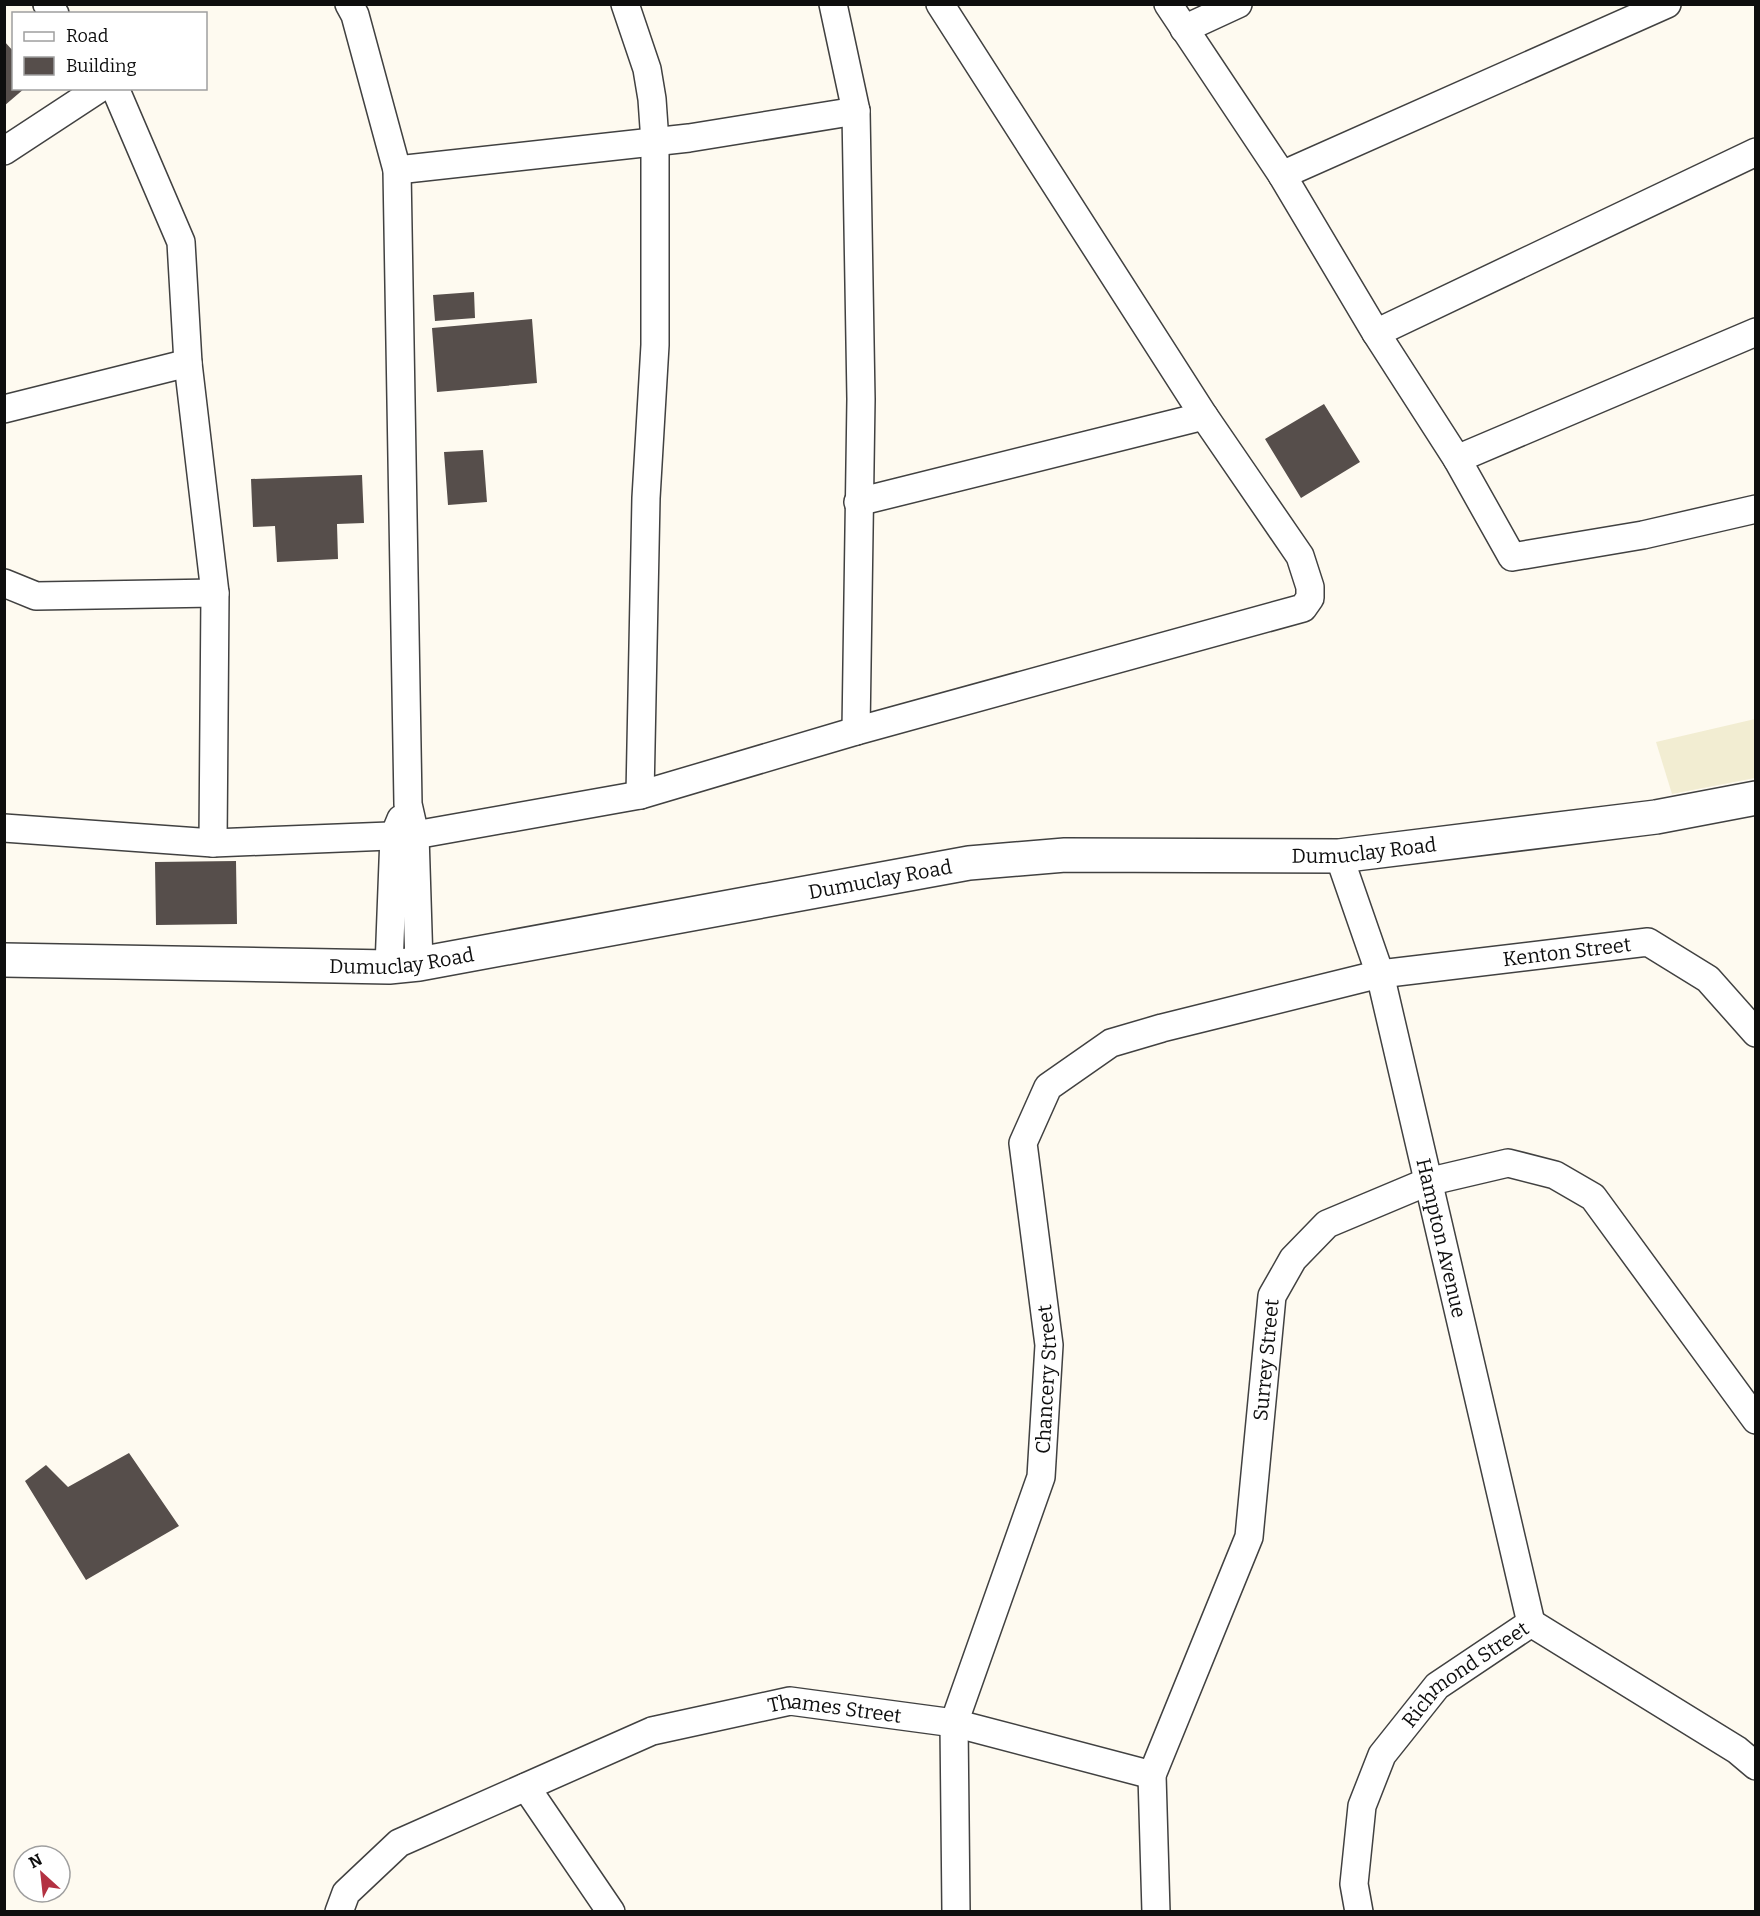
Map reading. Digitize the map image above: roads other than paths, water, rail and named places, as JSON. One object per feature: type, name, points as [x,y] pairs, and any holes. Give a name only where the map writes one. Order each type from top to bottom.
[{"type":"street","points":[[349,4],[356,15],[397,170],[408,804],[405,835],[404,965]]},
{"type":"street","points":[[626,4],[647,69],[652,99],[654,142],[655,345],[646,498],[640,795]]},
{"type":"street","points":[[833,4],[856,111],[861,399],[856,730]]},
{"type":"street","points":[[4,828],[213,843],[405,835],[640,795],[856,730],[1303,608],[1310,598],[1310,587],[1300,556],[1204,417],[940,4]]},
{"type":"street","points":[[1168,4],[1282,176],[1376,333],[1457,459],[1512,557],[1643,535],[1755,509]]},
{"type":"street","points":[[1184,29],[1238,4]]},
{"type":"street","points":[[1282,176],[1667,4]]},
{"type":"street","points":[[4,152],[97,90]]},
{"type":"street","points":[[116,90],[181,242],[188,363],[215,593],[213,843]]},
{"type":"street","points":[[397,170],[654,142],[856,111]]},
{"type":"street","points":[[1376,333],[1755,152]]},
{"type":"street","points":[[1457,459],[1755,332]]},
{"type":"street","points":[[4,409],[188,363]]},
{"type":"street","points":[[858,502],[1204,417]]},
{"type":"street","points":[[4,583],[36,596],[215,593]]},
{"type":"street","name":"Dumuclay Road","points":[[4,960],[404,965],[969,863],[1065,855],[1339,856],[1656,817],[1755,798]]},
{"type":"street","name":"Hampton Avenue","points":[[1339,856],[1380,974],[1531,1623]]},
{"type":"street","name":"Kenton Street","points":[[1380,974],[1648,942],[1708,979],[1755,1033]]},
{"type":"street","name":"Chancery Street","points":[[956,1911],[954,1723],[1041,1477],[1049,1345],[1023,1143],[1048,1087],[1111,1043],[1162,1028],[1380,974]]},
{"type":"street","name":"Surrey Street","points":[[1156,1911],[1152,1775],[1249,1537],[1272,1296],[1293,1259],[1327,1224],[1427,1182],[1508,1163],[1555,1175],[1593,1197],[1755,1420]]},
{"type":"street","name":"Richmond Street","points":[[1359,1911],[1354,1884],[1362,1806],[1382,1755],[1437,1686],[1531,1623],[1737,1750],[1755,1766]]},
{"type":"street","name":"Thames Street","points":[[339,1911],[346,1893],[399,1843],[652,1731],[790,1701],[954,1723],[1152,1775]]},
{"type":"street","points":[[526,1787],[611,1911]]}]
